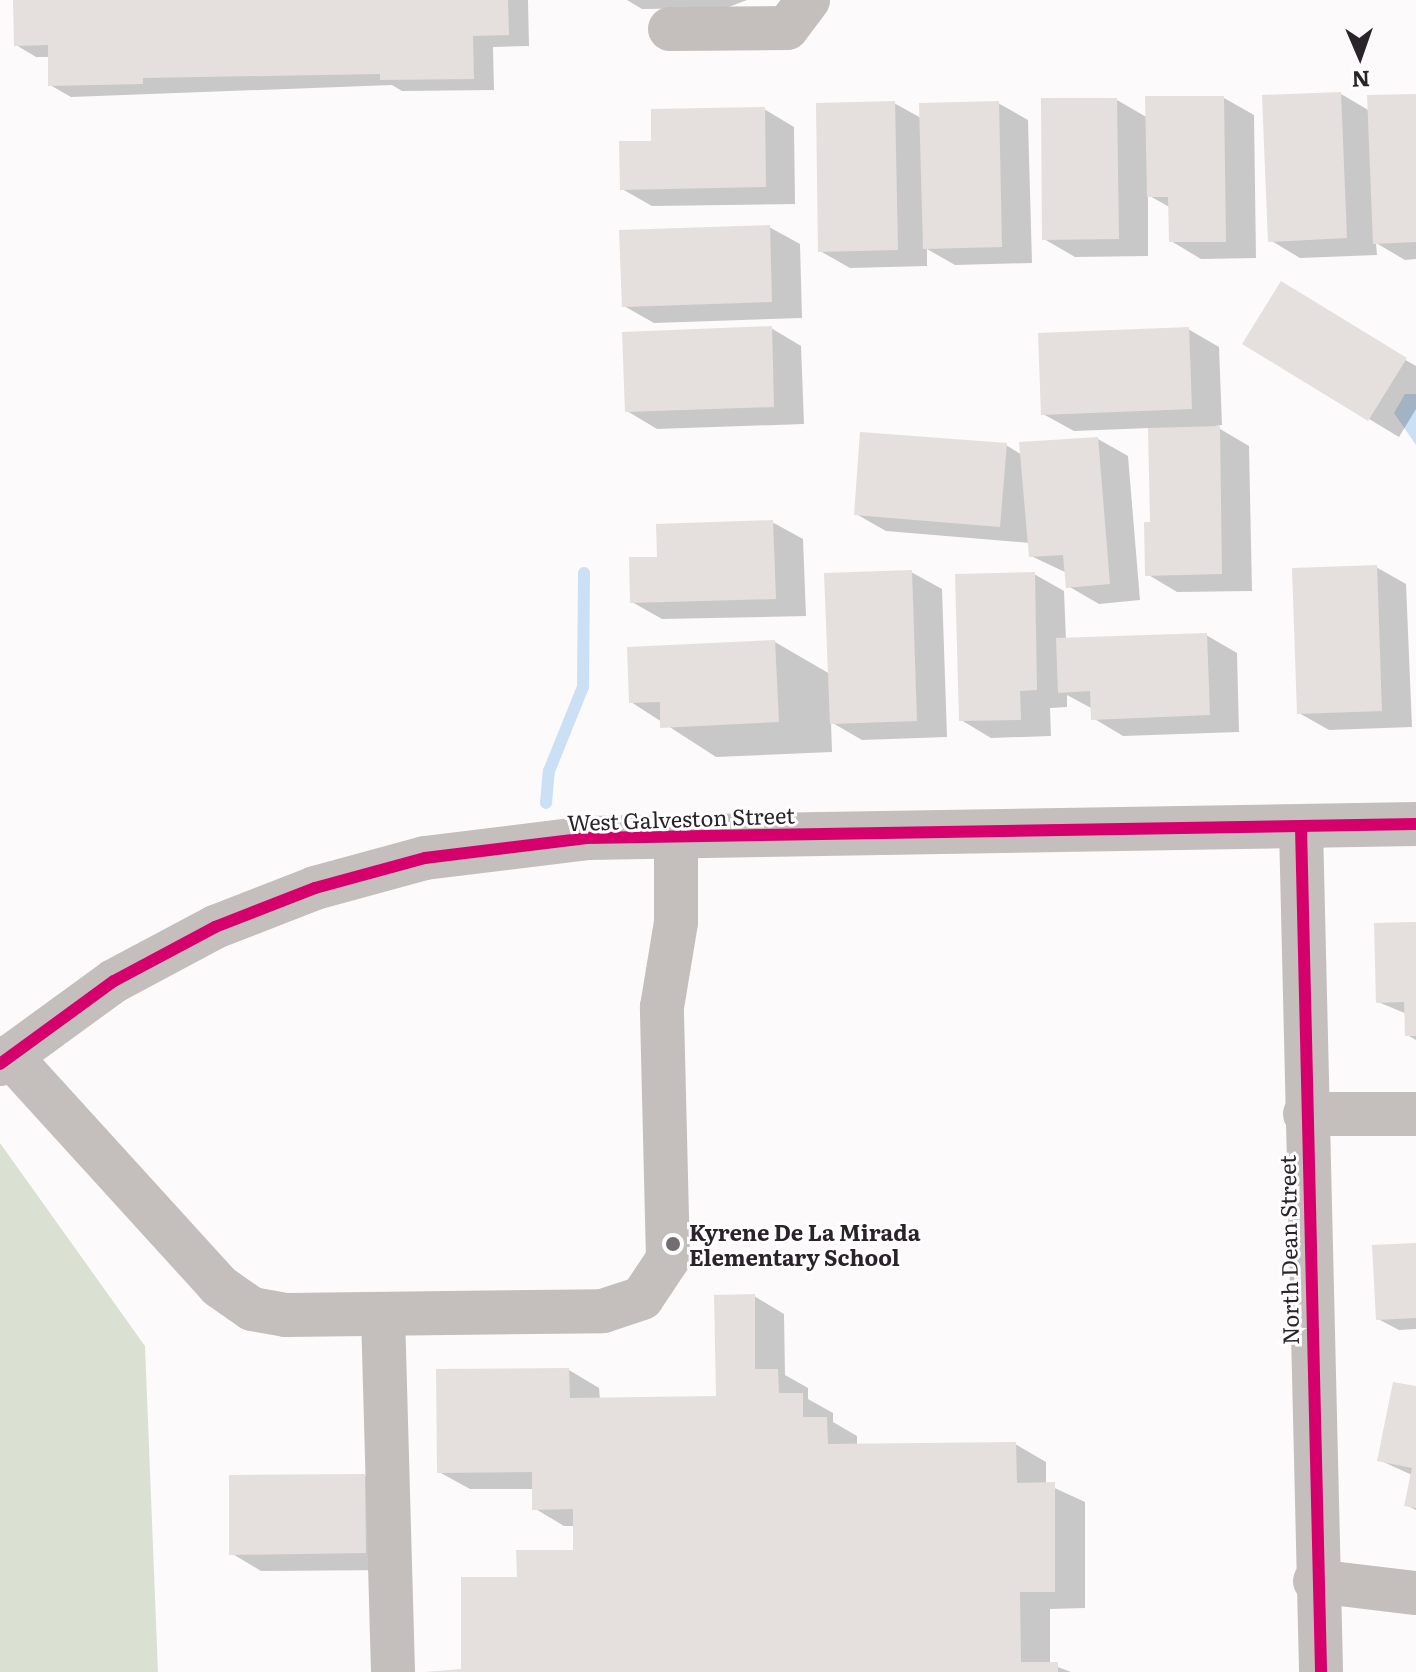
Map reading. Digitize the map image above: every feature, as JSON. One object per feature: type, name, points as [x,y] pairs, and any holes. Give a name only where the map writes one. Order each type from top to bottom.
[{"type":"street","points":[[670,29],[787,28],[808,0]]},
{"type":"street","name":"West Galveston Street","points":[[5,1060],[114,981],[215,927],[315,888],[425,858],[587,838],[1416,824]]},
{"type":"street","name":"North Dean Street","points":[[1301,827],[1315,1581],[1321,1672]]},
{"type":"street","points":[[5,1060],[219,1286],[252,1309],[286,1315],[603,1311],[642,1298],[668,1259],[662,1007],[676,922],[676,837]]},
{"type":"street","points":[[1305,1114],[1416,1114]]},
{"type":"street","points":[[383,1314],[393,1672]]},
{"type":"street","points":[[1315,1581],[1416,1593]]},
{"type":"shaded area","points":[[0,1143],[145,1346],[158,1672],[0,1672]]},
{"type":"water","points":[[1405,394],[1416,394],[1416,445],[1394,413]]},
{"type":"building","points":[[13,0],[508,0],[509,35],[473,36],[474,79],[380,80],[380,74],[143,78],[143,84],[48,86],[48,45],[14,46]]},
{"type":"building","points":[[1341,92],[1347,238],[1268,242],[1262,95]]},
{"type":"building","points":[[1416,94],[1416,242],[1373,244],[1367,95]]},
{"type":"building","points":[[1145,96],[1224,96],[1226,242],[1169,242],[1168,197],[1147,197]]},
{"type":"building","points":[[1041,98],[1117,98],[1119,239],[1042,240]]},
{"type":"building","points":[[895,101],[898,250],[818,252],[816,103]]},
{"type":"building","points":[[999,101],[1002,247],[923,249],[919,103]]},
{"type":"building","points":[[765,107],[766,187],[620,190],[619,141],[651,141],[651,109]]},
{"type":"building","points":[[770,225],[772,302],[622,307],[619,230]]},
{"type":"building","points":[[1281,281],[1407,358],[1368,421],[1242,344]]},
{"type":"building","points":[[772,326],[774,407],[625,412],[622,332]]},
{"type":"building","points":[[1189,327],[1192,409],[1041,415],[1038,333]]},
{"type":"building","points":[[1220,426],[1222,574],[1145,576],[1144,522],[1150,522],[1148,428]]},
{"type":"building","points":[[860,432],[1007,443],[1000,527],[854,515]]},
{"type":"building","points":[[1098,437],[1110,584],[1066,588],[1063,555],[1029,557],[1019,442]]},
{"type":"building","points":[[773,520],[776,599],[630,603],[629,557],[657,557],[656,524]]},
{"type":"building","points":[[1377,565],[1382,711],[1297,714],[1292,568]]},
{"type":"building","points":[[912,570],[917,721],[830,724],[824,573]]},
{"type":"building","points":[[1035,572],[1037,690],[1020,691],[1021,720],[959,721],[955,574]]},
{"type":"building","points":[[1207,633],[1210,715],[1091,720],[1090,691],[1058,693],[1056,638]]},
{"type":"building","points":[[775,640],[779,722],[660,728],[660,702],[629,703],[627,647]]},
{"type":"building","points":[[1416,922],[1416,1036],[1405,1036],[1404,1002],[1376,1003],[1374,923]]},
{"type":"building","points":[[1416,1243],[1416,1318],[1376,1320],[1372,1245]]},
{"type":"building","points":[[755,1294],[755,1369],[778,1369],[779,1393],[803,1393],[803,1417],[827,1417],[828,1444],[1016,1442],[1017,1483],[1055,1482],[1055,1592],[1020,1592],[1021,1662],[1058,1662],[1058,1672],[425,1672],[461,1669],[461,1577],[517,1577],[516,1550],[573,1550],[573,1509],[532,1510],[532,1472],[437,1473],[436,1369],[569,1368],[570,1398],[716,1396],[714,1295]]},
{"type":"building","points":[[1393,1382],[1416,1386],[1416,1508],[1404,1506],[1412,1468],[1377,1461]]},
{"type":"building","points":[[365,1474],[366,1553],[229,1555],[229,1475]]},
{"type":"waterway","points":[[546,803],[549,771],[583,687],[584,573]]},
{"type":"cycle path","points":[[0,1064],[114,981],[215,927],[315,888],[425,858],[587,838],[1416,824]]},
{"type":"cycle path","points":[[1301,827],[1321,1672]]},
{"type":"place","name":"Kyrene De La Mirada Elementary School","points":[[673,1244]]}]
